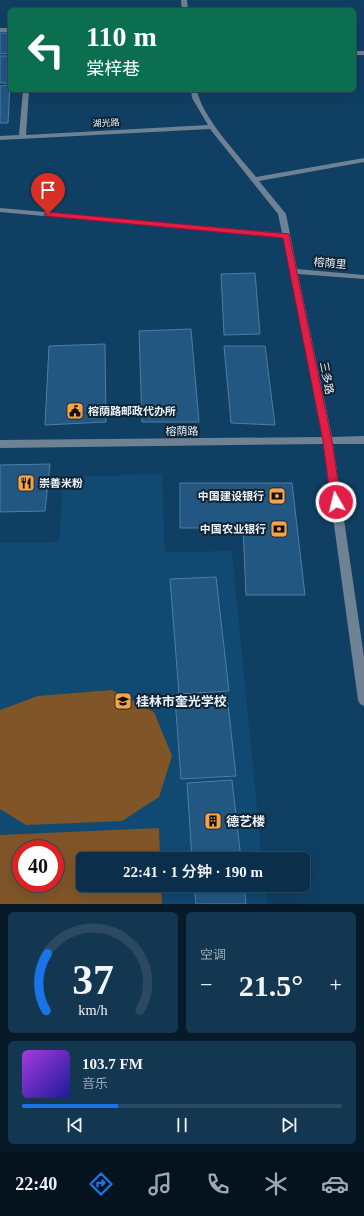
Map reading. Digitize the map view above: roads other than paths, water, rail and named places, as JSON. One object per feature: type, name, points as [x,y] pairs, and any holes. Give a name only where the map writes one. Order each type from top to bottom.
[{"type":"street","points":[[22,137],[26,92]]},
{"type":"street","name":"三多路","points":[[194,92],[195,98],[212,127],[282,214],[328,441],[364,700]]},
{"type":"street","name":"湖光路","points":[[0,138],[212,127]]},
{"type":"street","points":[[254,180],[364,160]]},
{"type":"street","points":[[0,210],[286,236]]},
{"type":"street","name":"榕荫里","points":[[293,271],[364,278]]},
{"type":"street","name":"榕荫路","points":[[0,444],[364,440]]},
{"type":"place","name":"榕荫路邮政代办所","points":[[75,411]]},
{"type":"place","name":"崇善米粉","points":[[26,483]]},
{"type":"place","name":"中国建设银行","points":[[277,496]]},
{"type":"place","name":"中国农业银行","points":[[279,529]]},
{"type":"place","name":"桂林市奎光学校","points":[[123,701]]},
{"type":"place","name":"德艺楼","points":[[213,821]]}]
